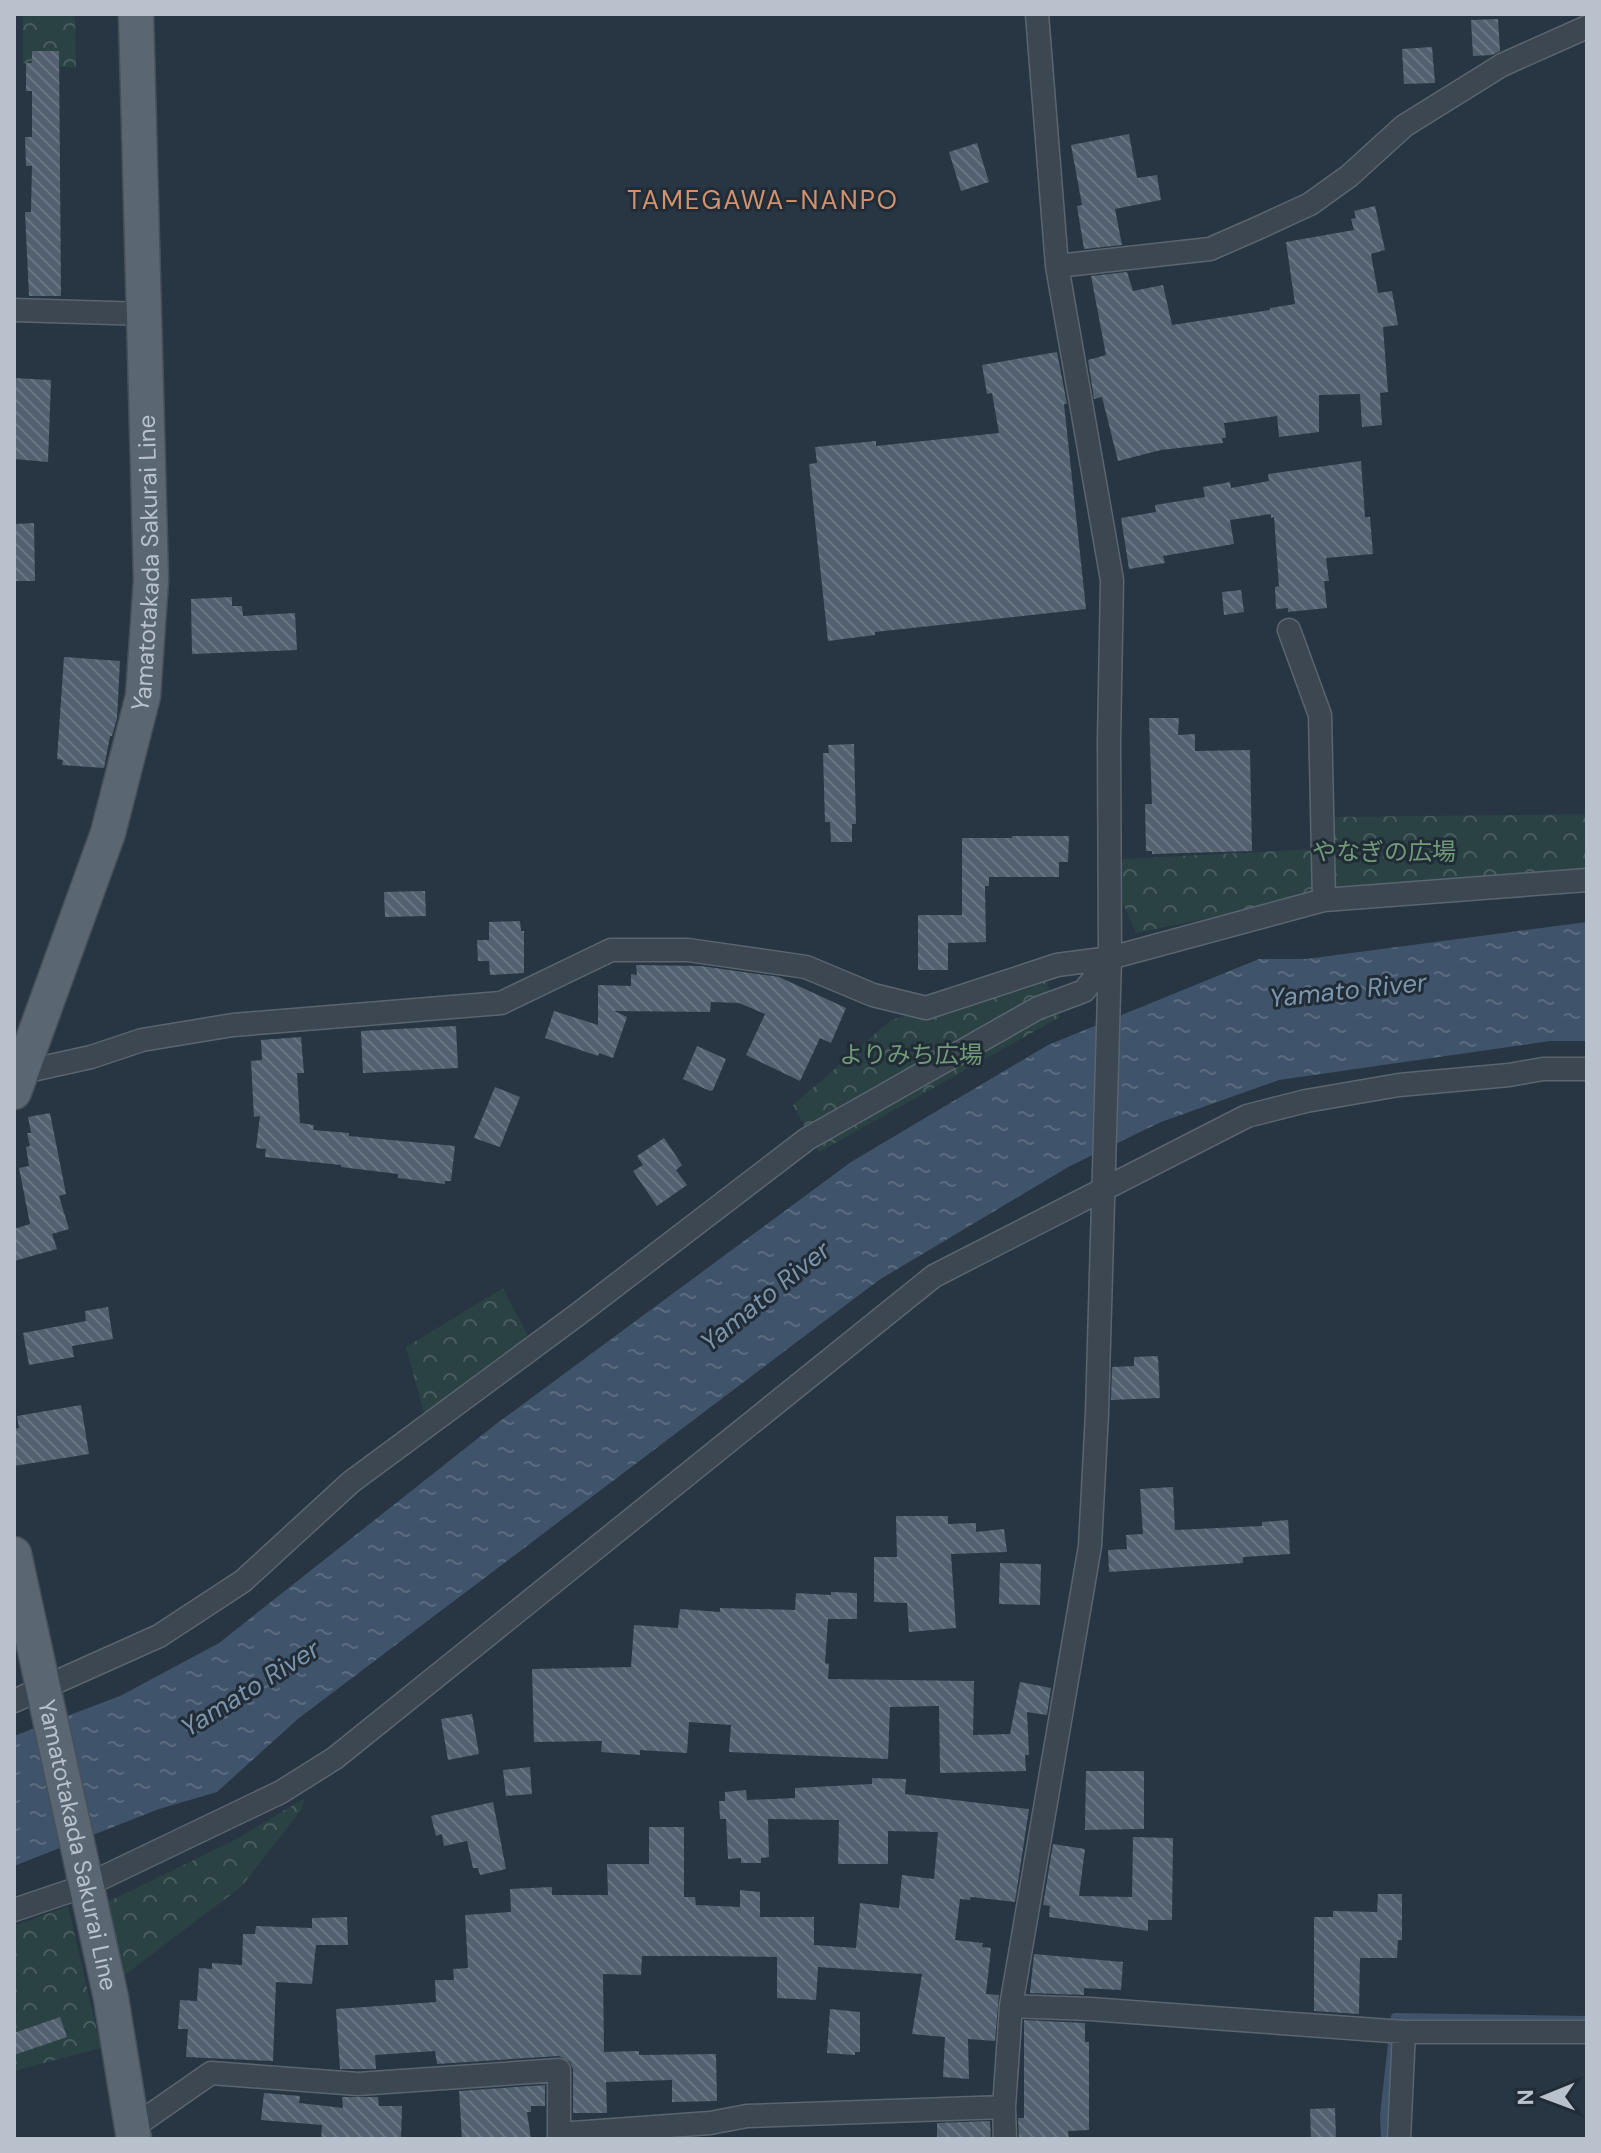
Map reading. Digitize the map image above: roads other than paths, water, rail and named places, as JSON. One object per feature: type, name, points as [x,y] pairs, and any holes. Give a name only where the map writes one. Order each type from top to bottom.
[{"type":"main road","name":"Yamatotakada Sakurai Line","points":[[16,1080],[108,833],[143,696],[151,580],[136,14]]},
{"type":"main road","name":"Yamatotakada Sakurai Line","points":[[14,1554],[34,1697],[84,1879],[111,1998],[133,2134]]},
{"type":"street","points":[[1005,2139],[1004,2107],[1011,2006],[1090,1546],[1097,1413],[1110,958],[1112,580],[1057,266],[1037,14]]},
{"type":"street","points":[[1057,266],[1210,249],[1258,228],[1310,204],[1349,176],[1404,126],[1502,65],[1587,27]]},
{"type":"street","points":[[14,310],[146,314]]},
{"type":"street","points":[[1289,630],[1320,715],[1324,900]]},
{"type":"street","points":[[16,1080],[142,1040],[233,1025],[501,1003],[611,950],[688,950],[806,967],[873,995],[926,1008],[1057,965],[1110,958],[1324,900],[1587,880]]},
{"type":"street","points":[[34,1697],[159,1636],[243,1581],[351,1482],[565,1325],[807,1139],[1038,1008],[1084,991],[1110,958]]},
{"type":"street","points":[[14,1910],[281,1792],[335,1758],[934,1276],[1102,1185],[1247,1116],[1306,1101],[1399,1085],[1543,1069],[1587,1069]]},
{"type":"street","points":[[1011,2006],[1404,2032],[1587,2032]]},
{"type":"street","points":[[1399,2139],[1404,2032]]},
{"type":"street","points":[[133,2134],[211,2073],[358,2084],[559,2070],[559,2136],[710,2123],[747,2116],[1004,2107]]},
{"type":"water","name":"Yamato River","points":[[1587,922],[1587,1041],[1550,1041],[1279,1080],[1161,1122],[1070,1166],[879,1280],[299,1718],[217,1792],[159,1809],[14,1866],[14,1736],[120,1696],[219,1643],[496,1424],[851,1162],[1048,1045],[1259,959],[1306,959]]},
{"type":"waterway","points":[[1385,2139],[1384,2115],[1395,2017],[1587,2020]]},
{"type":"district","name":"TAMEGAWA-NANPO","points":[[763,200]]},
{"type":"park label","name":"やなぎの広場","points":[[1384,852]]},
{"type":"park label","name":"よりみち広場","points":[[911,1055]]}]
